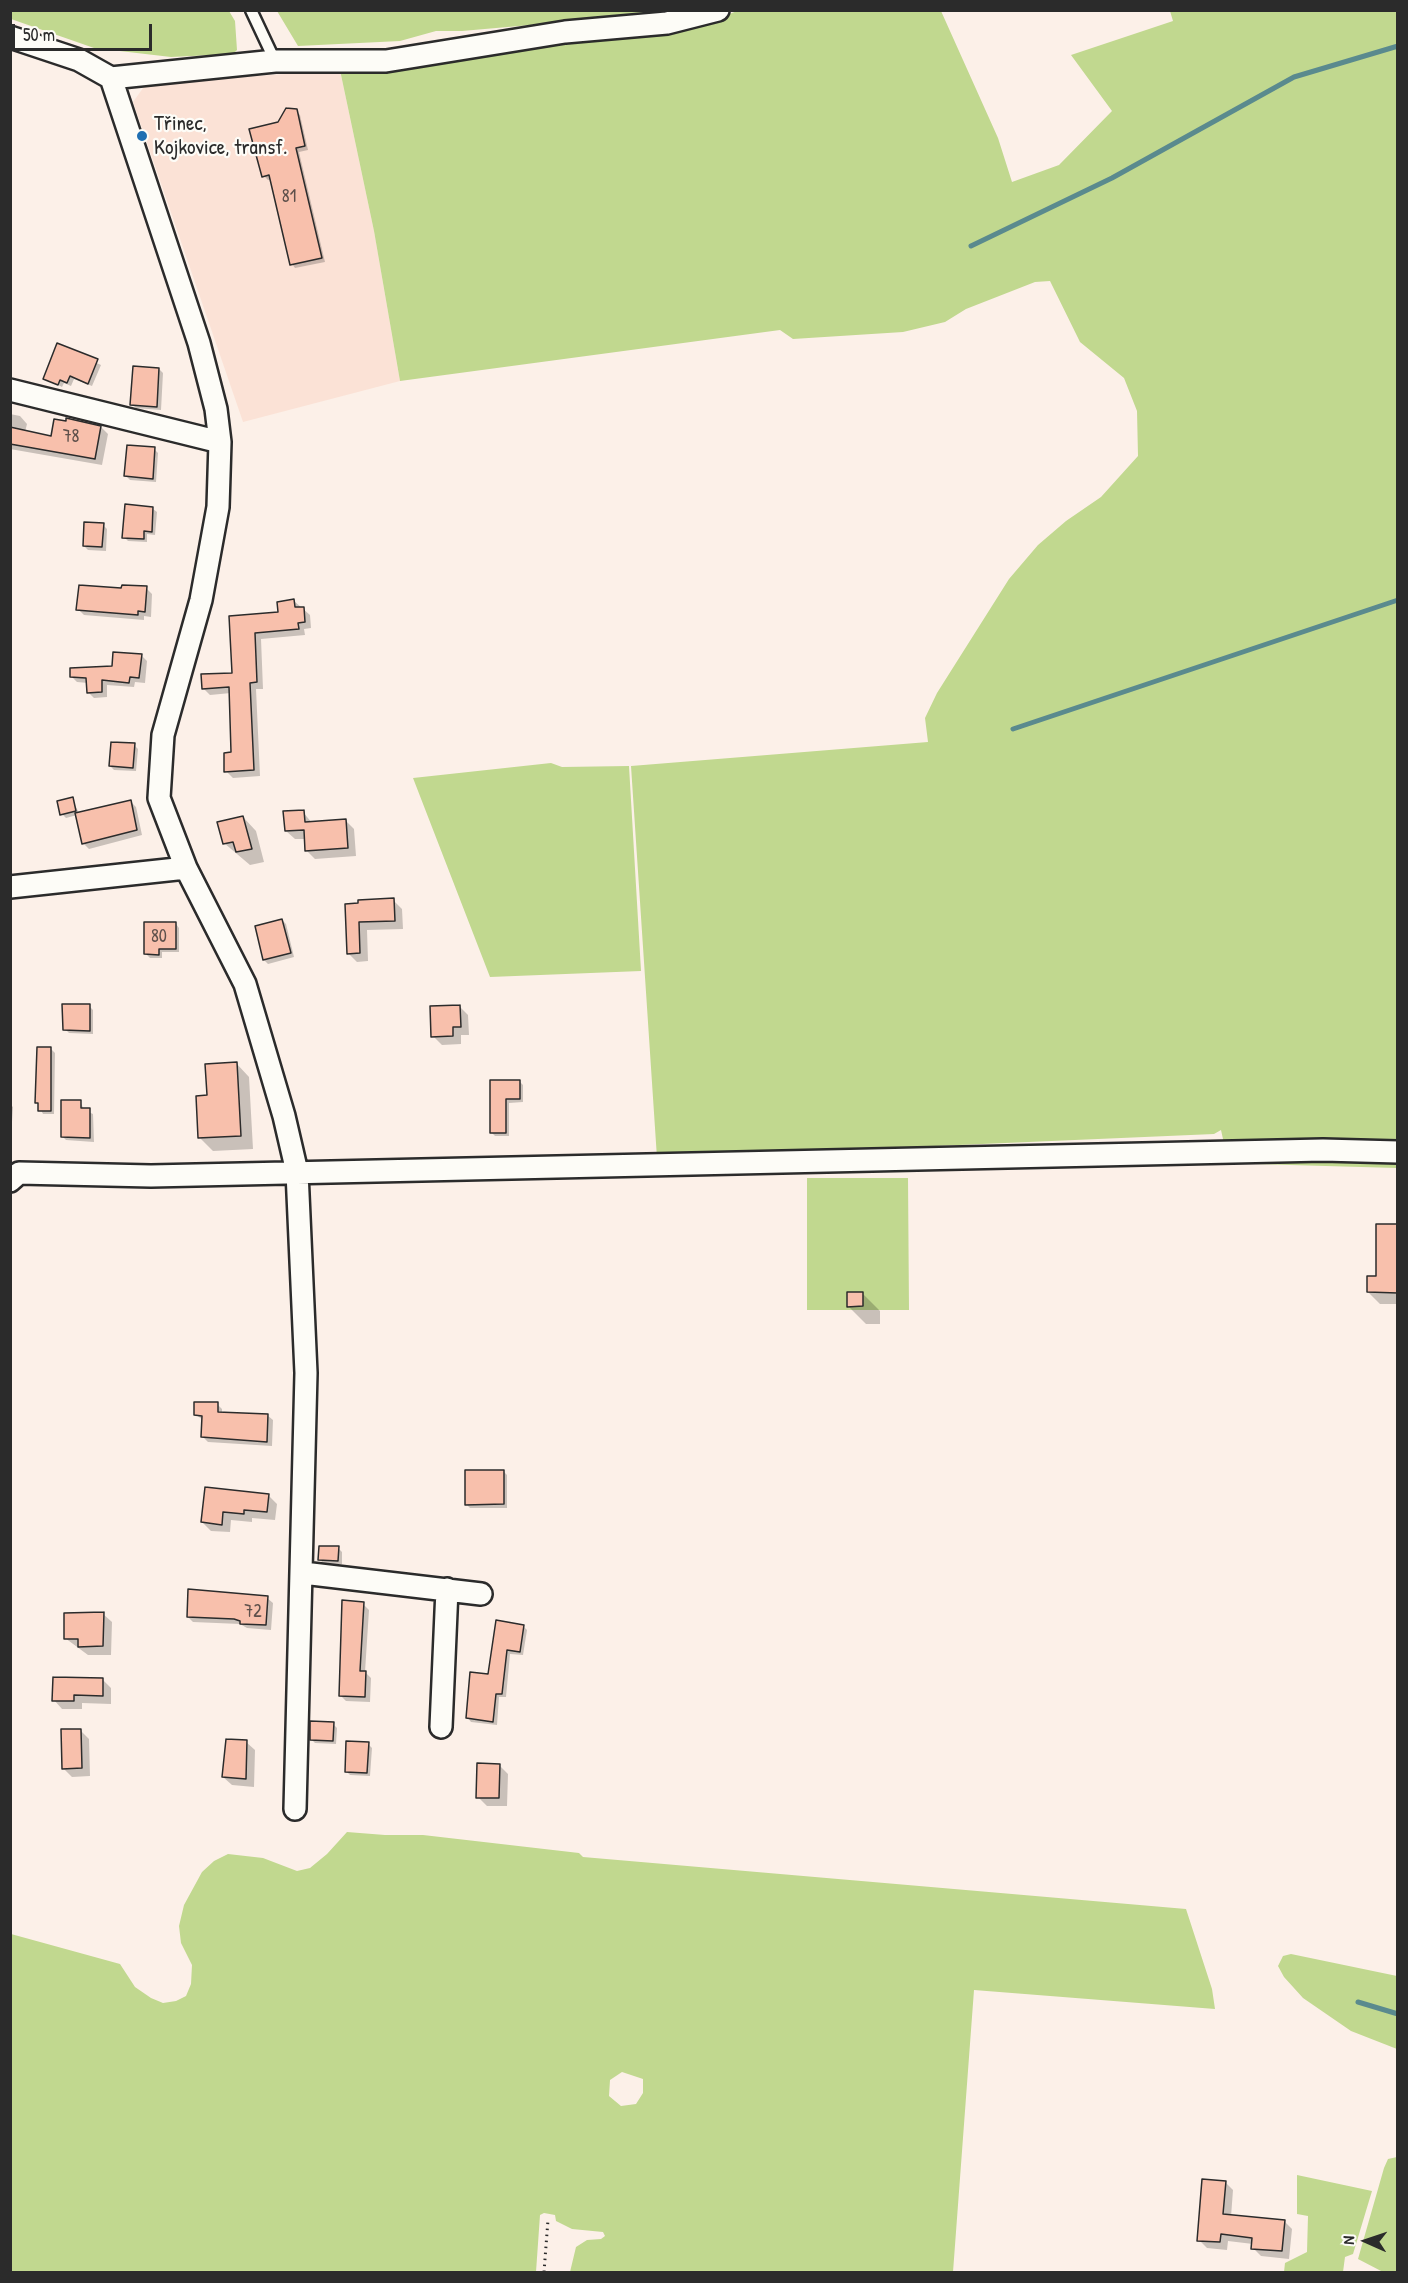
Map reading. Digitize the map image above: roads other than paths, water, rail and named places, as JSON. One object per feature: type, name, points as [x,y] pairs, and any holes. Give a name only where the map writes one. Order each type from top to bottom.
[{"type":"street","points":[[10,37],[79,60],[111,78],[275,61],[386,61],[565,32],[667,23],[718,10]]},
{"type":"street","points":[[111,78],[199,343],[216,409],[220,442],[218,507],[201,600],[163,735],[159,798],[186,868],[245,984],[285,1116],[297,1172],[306,1373],[296,1809]]},
{"type":"street","points":[[10,390],[220,442]]},
{"type":"street","points":[[10,887],[186,868]]},
{"type":"street","points":[[13,1175],[151,1176],[1323,1150],[1398,1152]]},
{"type":"street","points":[[303,1573],[481,1594]]},
{"type":"street","points":[[441,1727],[447,1589]]},
{"type":"lane","points":[[251,10],[275,61]]},
{"type":"waterway","points":[[971,246],[1112,178],[1294,77],[1398,46]]},
{"type":"waterway","points":[[1013,729],[1398,600]]},
{"type":"waterway","points":[[1358,2002],[1398,2014]]},
{"type":"place","name":"Třinec, Kojkovice, transf.","points":[[142,136]]}]
